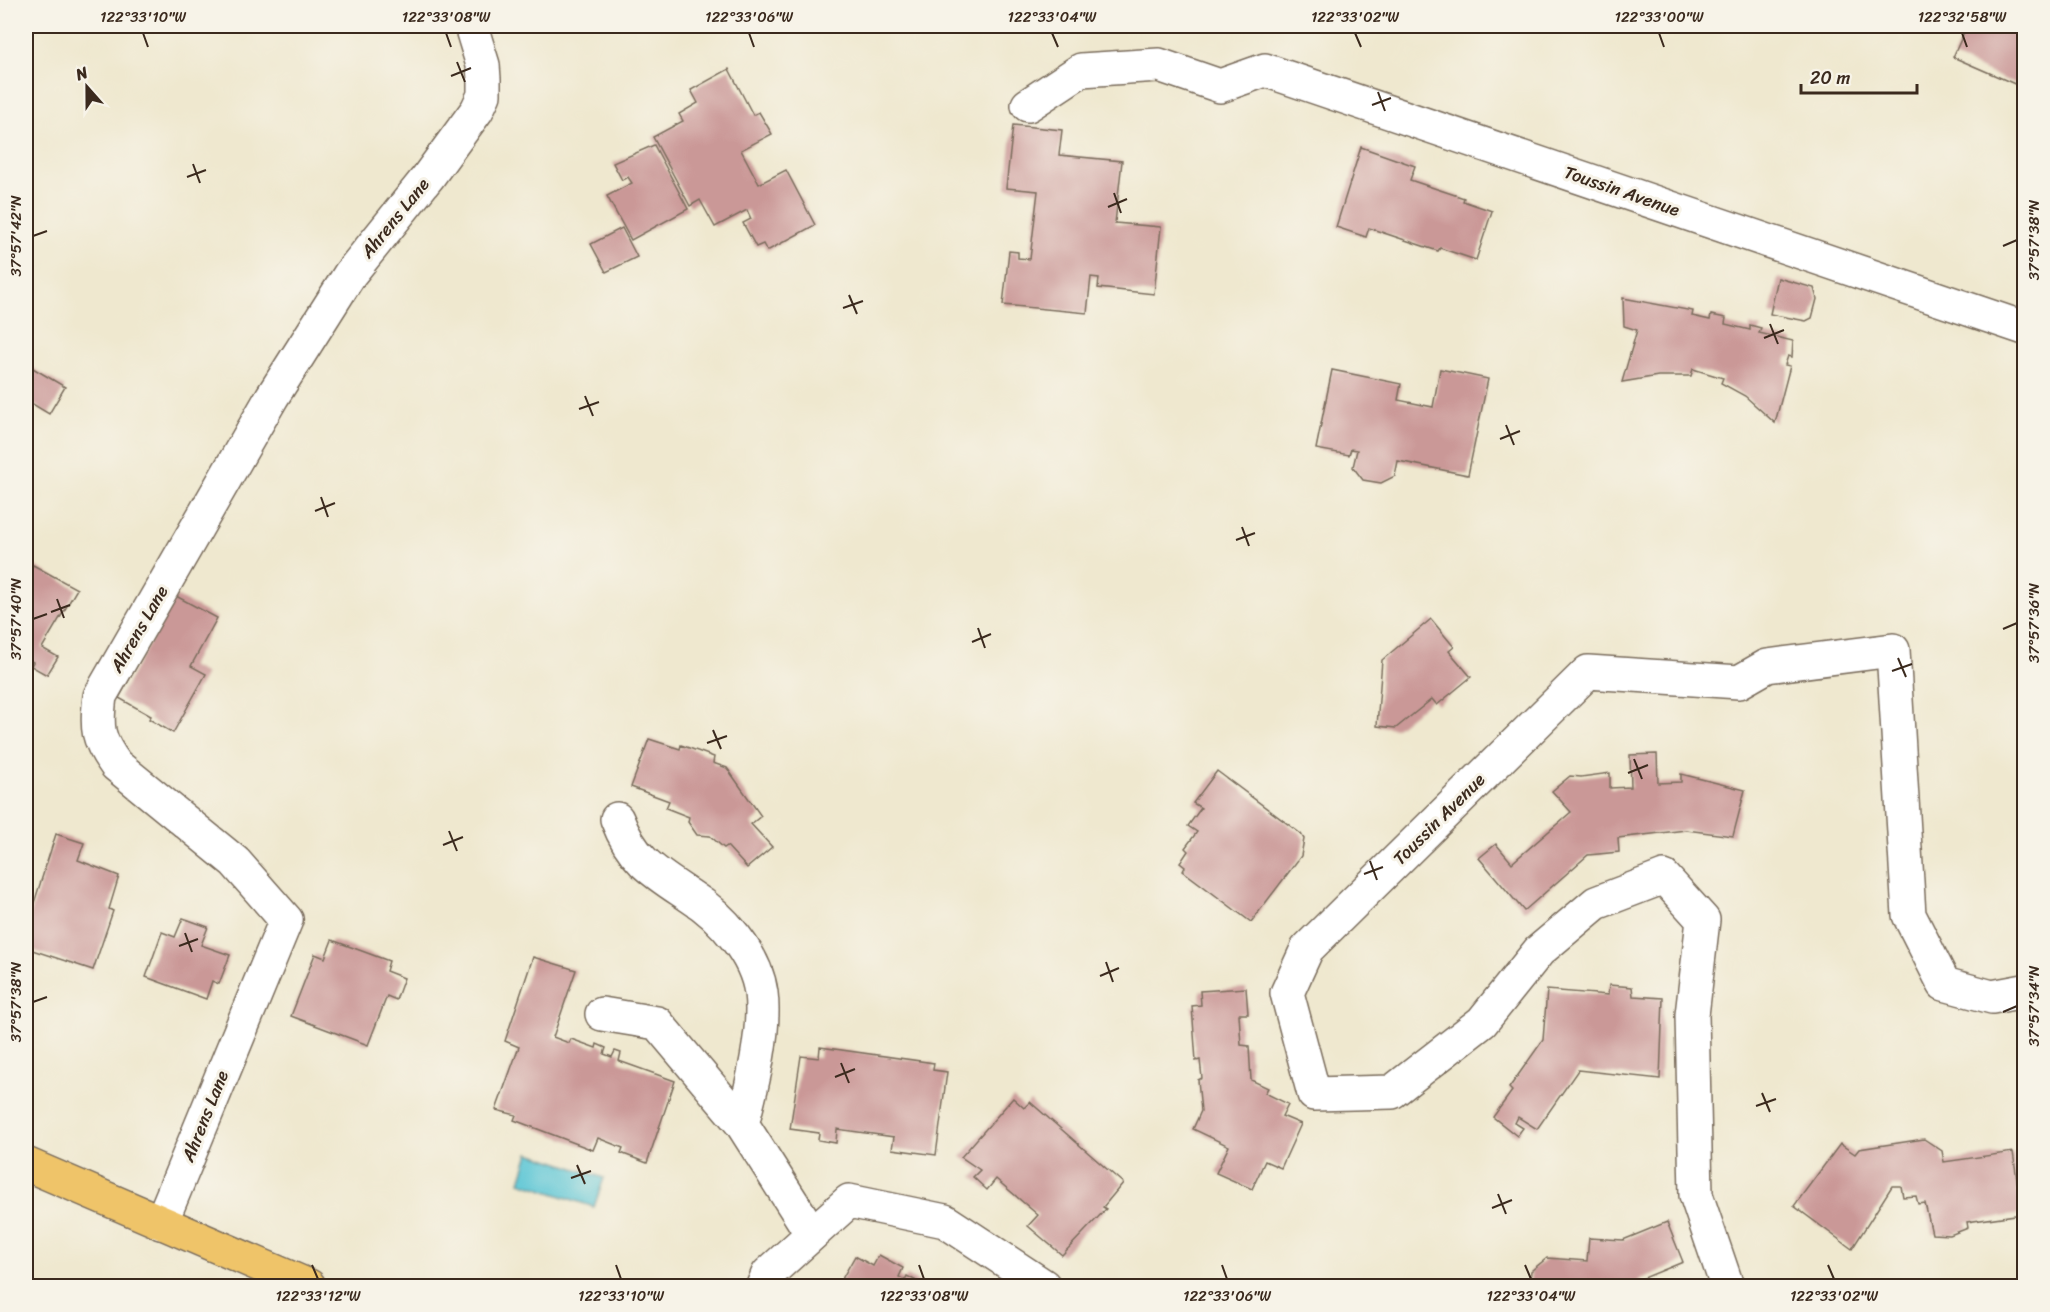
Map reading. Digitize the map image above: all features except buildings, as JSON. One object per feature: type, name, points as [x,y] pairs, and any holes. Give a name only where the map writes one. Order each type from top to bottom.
[{"type":"main road","points":[[26,1164],[309,1287]]},
{"type":"street","name":"Ahrens Lane","points":[[161,1223],[286,920],[235,862],[116,765],[102,745],[96,723],[100,696],[272,397],[350,273],[428,177],[477,110],[484,95],[484,79],[483,65],[471,26]]},
{"type":"street","name":"Toussin Avenue","points":[[1028,105],[1081,70],[1160,65],[1220,86],[1264,70],[2025,328]]},
{"type":"street","name":"Toussin Avenue","points":[[1728,1287],[1695,1196],[1692,1015],[1703,920],[1664,877],[1596,903],[1539,951],[1482,1022],[1392,1092],[1314,1094],[1287,993],[1307,949],[1588,672],[1738,682],[1767,666],[1893,650],[1909,915],[1944,984],[1992,997],[2025,991]]},
{"type":"street","points":[[617,819],[626,842],[640,860],[658,876],[693,897],[729,930],[752,962],[761,993],[759,1030],[754,1076],[742,1124]]},
{"type":"street","points":[[602,1014],[657,1023],[742,1124],[812,1234]]},
{"type":"street","points":[[763,1287],[768,1274],[849,1201],[945,1221],[1044,1287]]},
{"type":"water","points":[[529,1153],[604,1178],[594,1207],[520,1182]]}]
